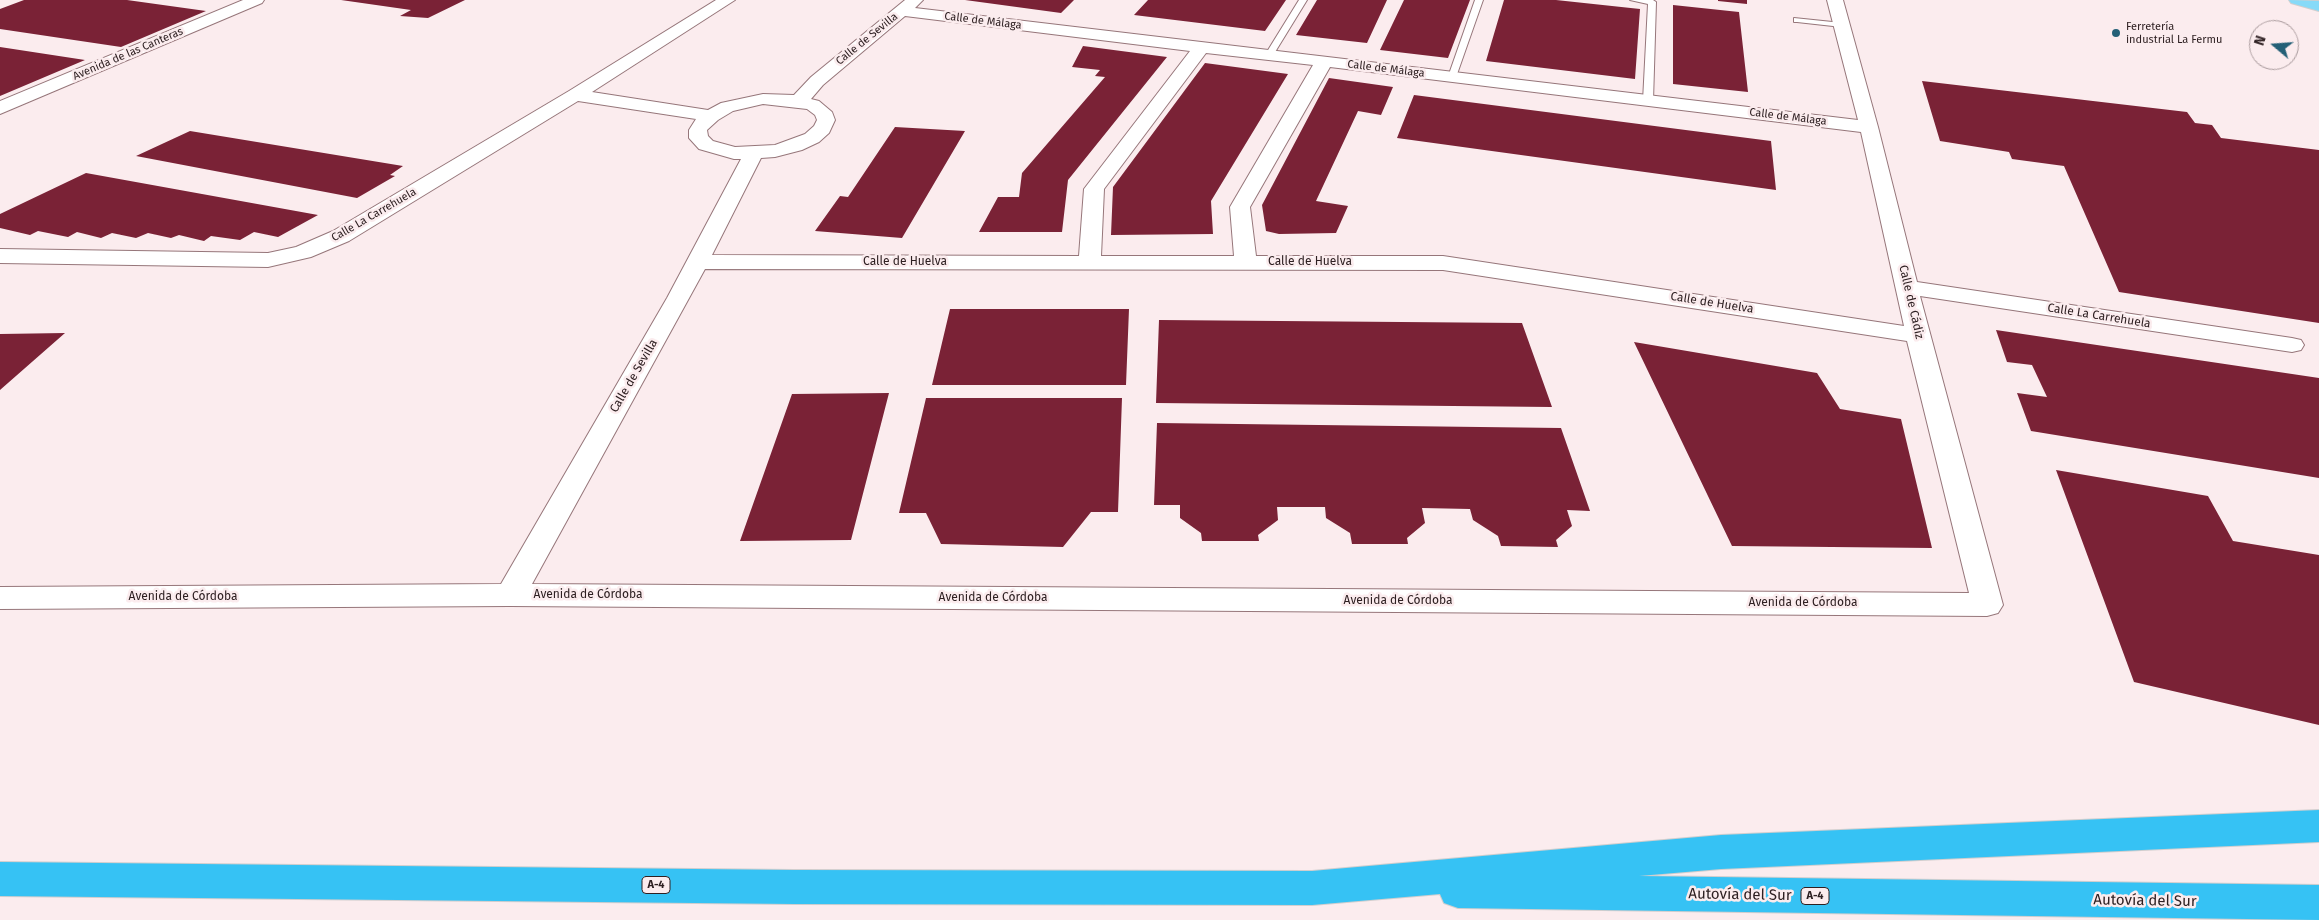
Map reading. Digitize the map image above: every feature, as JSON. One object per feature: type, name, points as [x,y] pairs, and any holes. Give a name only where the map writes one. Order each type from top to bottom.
[{"type":"highway","points":[[1312,888],[1721,852],[2319,826]]},
{"type":"highway","name":"A-4","points":[[0,879],[794,887],[1312,888]]},
{"type":"highway","name":"Autovía del Sur","points":[[1312,888],[2319,903]]},
{"type":"main road","points":[[2297,0],[2319,6]]},
{"type":"street","name":"Avenida de las Canteras","points":[[0,108],[256,0]]},
{"type":"street","name":"Calle La Carrehuela","points":[[0,256],[268,260],[303,252],[341,236],[575,95],[727,0]]},
{"type":"street","name":"Calle de Cádiz","points":[[1835,0],[1869,127],[1918,335],[1987,605]]},
{"type":"street","name":"Calle de Málaga","points":[[909,5],[1202,47],[1869,127]]},
{"type":"street","name":"Calle de Sevilla","points":[[798,101],[817,81],[909,5]]},
{"type":"street","points":[[1090,262],[1094,189],[1202,47]]},
{"type":"street","points":[[1246,262],[1240,206],[1324,62]]},
{"type":"street","points":[[575,95],[711,116]]},
{"type":"street","points":[[763,99],[798,101],[813,105],[823,112],[826,120],[822,129],[812,138],[795,146],[753,154],[734,153],[706,145],[699,138],[698,130],[703,122],[727,107],[763,99]]},
{"type":"street","name":"Calle de Sevilla","points":[[510,595],[679,298],[753,154]]},
{"type":"street","name":"Calle de Huelva","points":[[696,262],[1443,262],[1918,335]]},
{"type":"street","name":"Calle La Carrehuela","points":[[1907,287],[2292,345]]},
{"type":"street","name":"Avenida de Córdoba","points":[[0,598],[510,595],[1987,605]]},
{"type":"lane","points":[[1269,55],[1303,0]]},
{"type":"lane","points":[[1452,77],[1479,0]]},
{"type":"lane","points":[[1634,0],[1652,2],[1648,101]]},
{"type":"lane","points":[[1797,20],[1842,25]]},
{"type":"building","points":[[24,0],[127,0],[206,11],[121,47],[0,29],[0,9]]},
{"type":"building","points":[[341,0],[465,0],[428,18],[400,16],[411,10]]},
{"type":"building","points":[[965,0],[1074,0],[1061,13]]},
{"type":"building","points":[[1148,0],[1286,0],[1265,31],[1134,15]]},
{"type":"building","points":[[1317,0],[1387,0],[1367,43],[1296,35]]},
{"type":"building","points":[[1404,0],[1470,0],[1448,58],[1380,50]]},
{"type":"building","points":[[1504,0],[1556,0],[1640,9],[1635,79],[1486,61]]},
{"type":"building","points":[[1747,0],[1747,4],[1718,1]]},
{"type":"building","points":[[1673,5],[1739,12],[1748,92],[1673,84]]},
{"type":"building","points":[[1083,46],[1167,57],[1068,180],[1062,232],[979,232],[998,197],[1019,197],[1022,173],[1105,77],[1095,76],[1100,70],[1072,67]]},
{"type":"building","points":[[0,47],[85,60],[0,96]]},
{"type":"building","points":[[1205,63],[1288,74],[1211,201],[1213,234],[1111,235],[1113,187]]},
{"type":"building","points":[[1329,78],[1393,87],[1381,115],[1358,111],[1316,201],[1348,206],[1336,233],[1279,234],[1266,231],[1262,205]]},
{"type":"building","points":[[1922,81],[2187,112],[2195,123],[2212,125],[2221,138],[2319,150],[2319,323],[2119,292],[2064,166],[2012,159],[2009,152],[1940,141]]},
{"type":"building","points":[[1414,95],[1771,141],[1776,190],[1397,138]]},
{"type":"building","points":[[895,127],[965,131],[902,238],[815,231],[840,196],[848,197]]},
{"type":"building","points":[[190,131],[403,166],[390,175],[395,176],[357,198],[136,156]]},
{"type":"building","points":[[86,173],[318,215],[278,237],[254,232],[240,240],[211,236],[204,241],[179,235],[171,238],[148,233],[136,238],[112,233],[101,238],[77,232],[68,237],[38,231],[30,235],[0,228],[0,214]]},
{"type":"building","points":[[950,309],[1129,309],[1126,385],[932,385]]},
{"type":"building","points":[[1159,320],[1522,323],[1552,407],[1156,403]]},
{"type":"building","points":[[1996,330],[2319,378],[2319,478],[2031,431],[2017,393],[2047,397],[2032,365],[2007,362]]},
{"type":"building","points":[[65,333],[0,390],[0,334]]},
{"type":"building","points":[[1634,342],[1817,373],[1840,409],[1901,419],[1932,548],[1732,546]]},
{"type":"building","points":[[889,393],[851,540],[740,541],[792,394]]},
{"type":"building","points":[[926,398],[1122,398],[1118,512],[1091,512],[1063,547],[941,544],[926,513],[899,513]]},
{"type":"building","points":[[1157,423],[1561,428],[1590,511],[1567,510],[1572,526],[1556,540],[1558,547],[1501,546],[1498,536],[1473,520],[1470,509],[1422,508],[1425,523],[1407,538],[1408,544],[1352,544],[1350,533],[1326,518],[1325,507],[1277,507],[1278,520],[1258,535],[1259,541],[1202,541],[1201,533],[1180,518],[1180,505],[1154,505]]},
{"type":"building","points":[[2056,470],[2208,496],[2233,541],[2319,555],[2319,725],[2134,682]]},
{"type":"place","name":"Ferretería industrial La Fermu","points":[[2116,33]]}]
